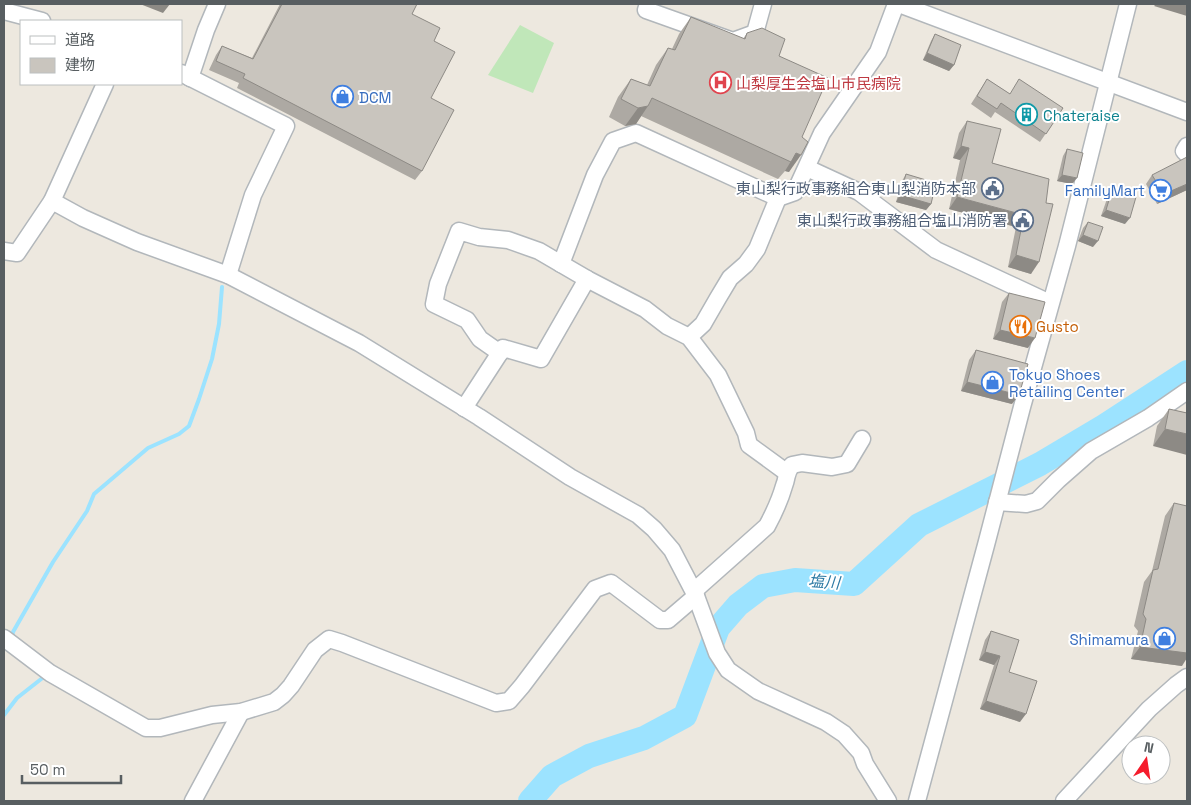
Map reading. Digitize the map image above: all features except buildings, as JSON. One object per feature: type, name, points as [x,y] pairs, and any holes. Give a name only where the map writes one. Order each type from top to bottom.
[{"type":"street","points":[[217,4],[186,76],[286,126],[253,195],[228,275]]},
{"type":"street","points":[[648,4],[646,10],[733,41],[755,33],[763,4]]},
{"type":"street","points":[[561,264],[595,175],[613,141],[636,133],[778,198],[795,192],[822,133],[878,52],[898,4],[1187,112]]},
{"type":"street","points":[[917,801],[1050,303],[1067,246],[1128,4]]},
{"type":"street","points":[[4,11],[38,20]]},
{"type":"street","points":[[4,251],[17,254],[52,201],[105,85]]},
{"type":"street","points":[[1187,146],[1184,151],[1187,154]]},
{"type":"street","points":[[806,168],[859,192],[936,250],[1050,303]]},
{"type":"street","points":[[689,337],[703,324],[730,278],[746,264],[757,249],[778,198]]},
{"type":"street","points":[[52,201],[83,218],[138,242],[228,275],[359,343],[570,477],[638,515],[654,529],[672,550],[695,593],[717,654],[728,670],[758,691],[826,722],[844,734],[861,753],[865,764],[888,801]]},
{"type":"street","points":[[500,353],[480,339],[467,320],[434,304],[438,284],[459,231],[479,237],[508,240],[539,251],[645,309],[667,326],[689,337],[718,375],[746,432],[749,446],[786,472]]},
{"type":"street","points":[[464,408],[504,348],[540,359],[587,278]]},
{"type":"street","points":[[997,502],[1026,504],[1037,501],[1091,451],[1148,418],[1187,391]]},
{"type":"street","points":[[10,643],[50,673],[146,728],[160,728],[212,715],[241,712],[274,702],[284,696],[315,650],[330,639],[496,703],[509,701],[595,589],[611,583],[660,620],[668,620],[766,526],[774,513],[785,484],[786,472],[792,464],[802,463],[832,467],[847,464],[862,439]]},
{"type":"street","points":[[1064,801],[1149,709],[1176,684],[1187,677]]},
{"type":"street","points":[[193,801],[241,712]]},
{"type":"street","points":[[869,801],[878,786]]},
{"type":"green space","points":[[520,25],[554,43],[533,93],[488,75]]},
{"type":"waterway","points":[[12,638],[13,632],[53,562],[87,511],[94,494],[148,448],[179,434],[189,426],[212,359],[219,324],[222,287]]},
{"type":"waterway","name":"塩川","points":[[530,801],[552,776],[589,756],[644,738],[685,716],[718,628],[738,605],[763,586],[795,580],[854,584],[919,525],[1040,464],[1104,426],[1187,372]]},
{"type":"waterway","points":[[4,715],[17,698],[44,676]]},
{"type":"place","name":"山梨厚生会塩山市民病院","points":[[720,83]]},
{"type":"place","name":"DCM","points":[[343,97]]},
{"type":"place","name":"Chateraise","points":[[1027,115]]},
{"type":"place","name":"東山梨行政事務組合東山梨消防本部","points":[[992,188]]},
{"type":"place","name":"FamilyMart","points":[[1161,190]]},
{"type":"place","name":"東山梨行政事務組合塩山消防署","points":[[1023,220]]},
{"type":"place","name":"Gusto","points":[[1020,326]]},
{"type":"place","name":"Tokyo Shoes Retailing Center","points":[[993,383]]},
{"type":"place","name":"Shimamura","points":[[1165,639]]}]
